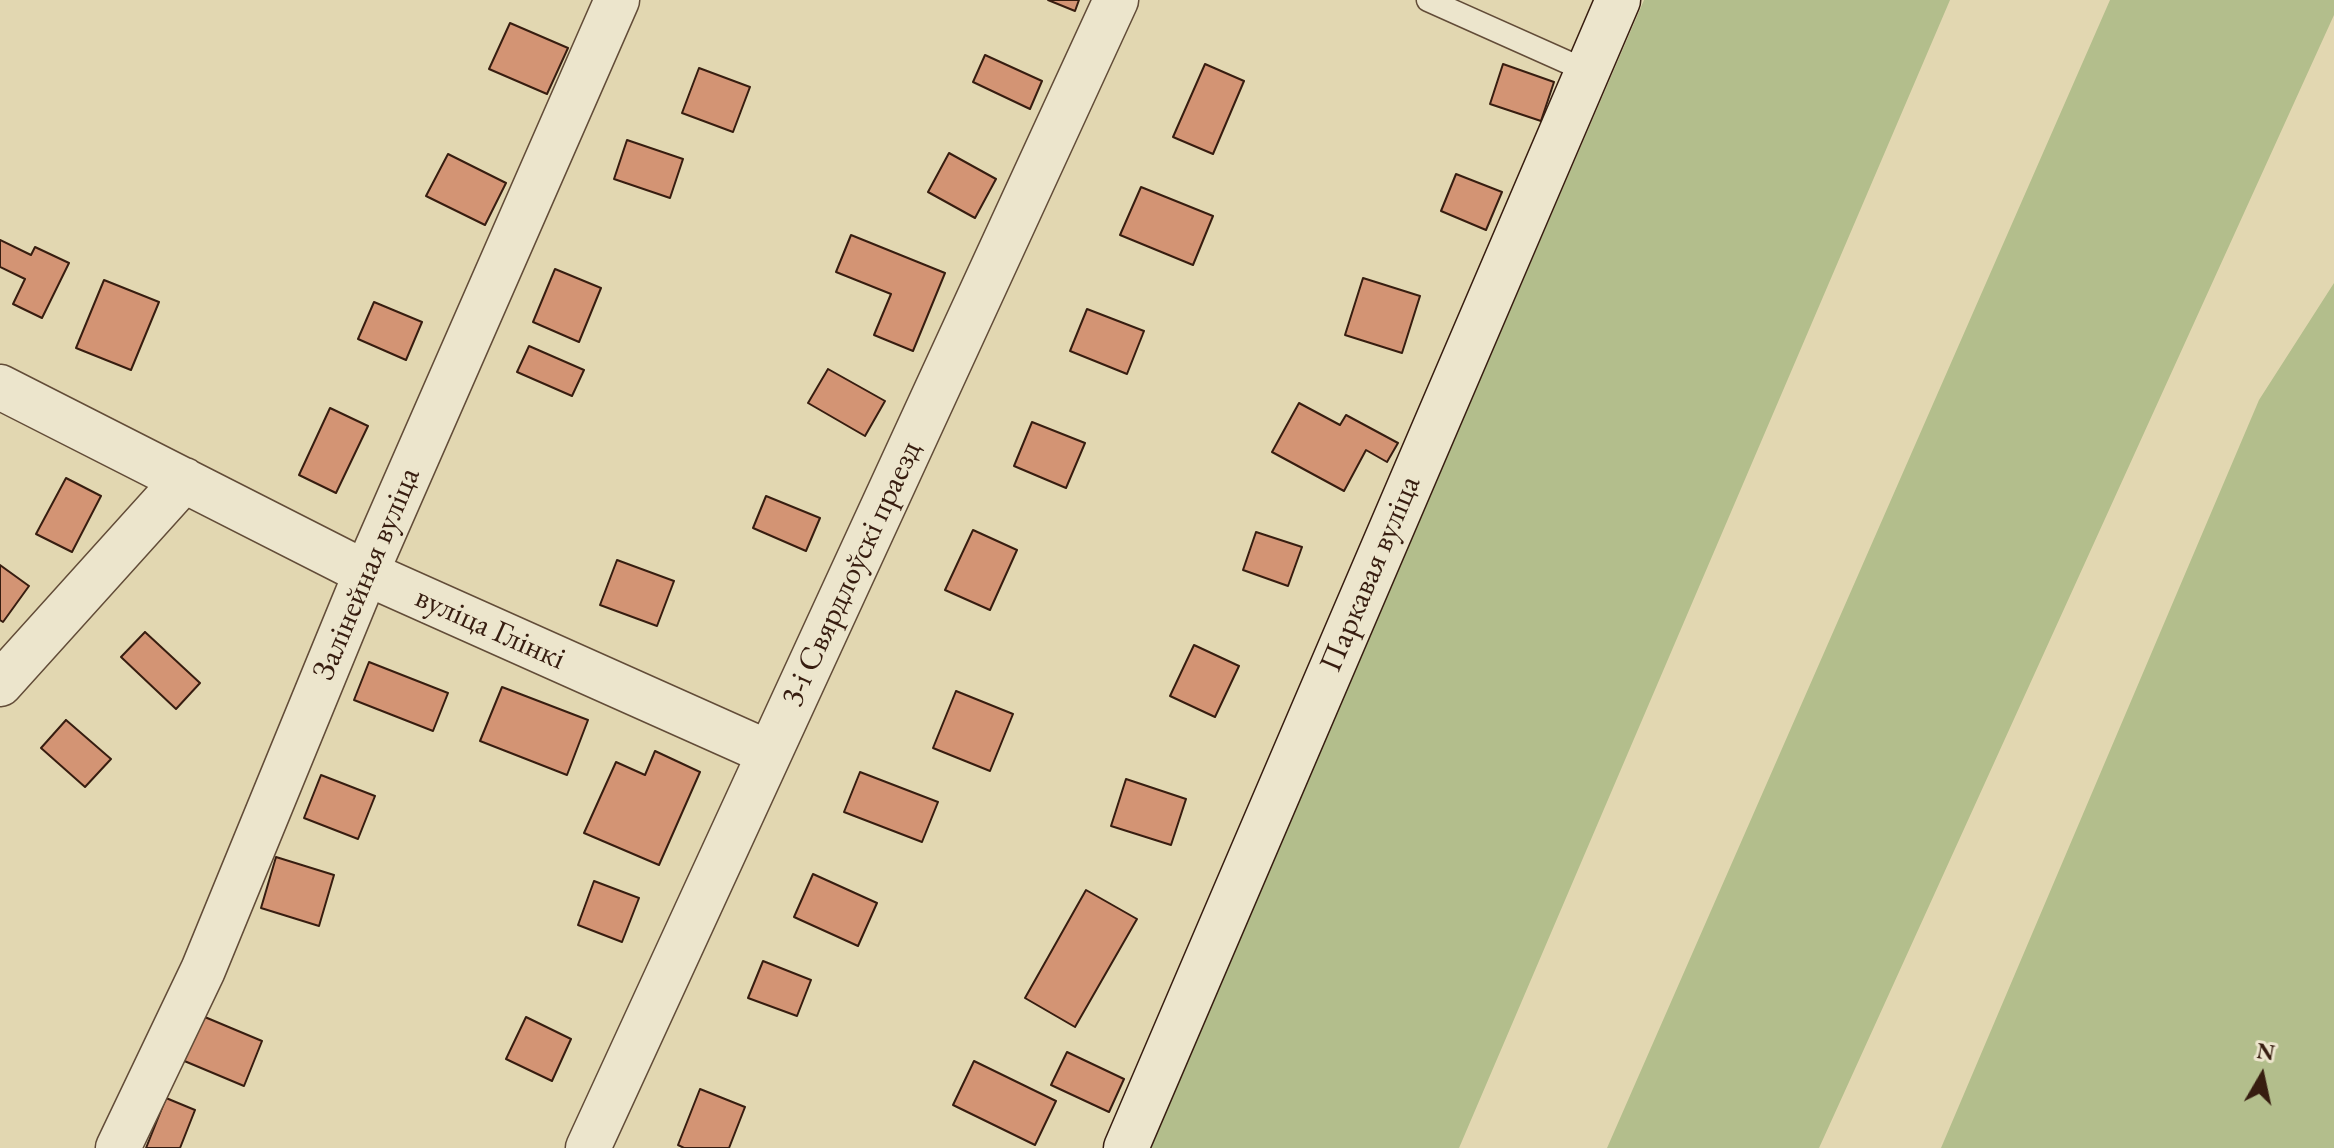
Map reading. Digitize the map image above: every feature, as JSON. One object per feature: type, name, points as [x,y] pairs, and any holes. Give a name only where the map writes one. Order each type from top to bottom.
[{"type":"street","name":"Залінейная вуліца","points":[[118,1148],[203,970],[366,573],[617,0]]},
{"type":"street","name":"3-і Свярдлоўскі праезд","points":[[588,1148],[1116,0]]},
{"type":"street","name":"Паркавая вуліца","points":[[1126,1148],[1618,0]]},
{"type":"street","name":"вуліца Глінкі","points":[[0,387],[366,573],[769,753]]},
{"type":"street","points":[[0,684],[184,480]]},
{"type":"lane","points":[[1428,0],[1587,71]]},
{"type":"green space","points":[[1644,0],[1950,0],[1459,1148],[1149,1148]]},
{"type":"green space","points":[[2110,0],[2334,0],[2334,15],[1819,1148],[1607,1148]]},
{"type":"green space","points":[[2334,283],[2334,1148],[1941,1148],[2259,400]]},
{"type":"building","points":[[1048,0],[1079,0],[1075,11]]},
{"type":"building","points":[[510,23],[568,48],[547,94],[489,69]]},
{"type":"building","points":[[985,55],[1042,81],[1030,109],[973,82]]},
{"type":"building","points":[[1205,64],[1244,81],[1213,154],[1173,137]]},
{"type":"building","points":[[1503,64],[1554,82],[1541,121],[1490,104]]},
{"type":"building","points":[[699,68],[750,87],[733,132],[682,113]]},
{"type":"building","points":[[627,140],[683,159],[670,198],[614,179]]},
{"type":"building","points":[[949,153],[996,179],[975,218],[928,192]]},
{"type":"building","points":[[448,154],[506,183],[485,225],[426,196]]},
{"type":"building","points":[[1456,174],[1502,192],[1486,230],[1441,211]]},
{"type":"building","points":[[1141,187],[1213,216],[1193,265],[1120,235]]},
{"type":"building","points":[[851,235],[945,273],[913,351],[874,335],[891,294],[836,272]]},
{"type":"building","points":[[0,240],[31,255],[35,247],[69,263],[42,318],[13,304],[25,279],[0,267]]},
{"type":"building","points":[[555,269],[601,288],[579,342],[533,322]]},
{"type":"building","points":[[1363,278],[1420,296],[1402,353],[1345,335]]},
{"type":"building","points":[[104,280],[159,302],[131,370],[76,348]]},
{"type":"building","points":[[374,302],[422,322],[406,360],[358,339]]},
{"type":"building","points":[[1087,309],[1144,331],[1127,374],[1070,351]]},
{"type":"building","points":[[529,346],[584,370],[572,396],[517,372]]},
{"type":"building","points":[[828,369],[885,401],[865,436],[808,403]]},
{"type":"building","points":[[1299,403],[1340,425],[1346,415],[1398,443],[1387,462],[1366,450],[1344,491],[1272,452]]},
{"type":"building","points":[[330,408],[368,426],[336,493],[299,475]]},
{"type":"building","points":[[1032,422],[1085,443],[1066,488],[1014,466]]},
{"type":"building","points":[[66,478],[101,496],[72,552],[36,534]]},
{"type":"building","points":[[766,496],[820,518],[806,551],[753,528]]},
{"type":"building","points":[[973,530],[1017,550],[990,610],[945,590]]},
{"type":"building","points":[[1256,532],[1302,547],[1288,586],[1243,570]]},
{"type":"building","points":[[617,560],[674,581],[657,626],[600,605]]},
{"type":"building","points":[[0,565],[29,586],[3,622],[0,620]]},
{"type":"building","points":[[145,632],[200,683],[176,709],[121,657]]},
{"type":"building","points":[[1194,645],[1239,666],[1215,717],[1170,696]]},
{"type":"building","points":[[369,662],[448,693],[433,731],[354,700]]},
{"type":"building","points":[[502,687],[588,720],[567,775],[480,741]]},
{"type":"building","points":[[956,691],[1013,714],[990,771],[933,748]]},
{"type":"building","points":[[66,720],[111,759],[85,787],[41,748]]},
{"type":"building","points":[[655,751],[700,772],[659,865],[584,833],[616,762],[645,775]]},
{"type":"building","points":[[860,772],[938,802],[922,842],[844,812]]},
{"type":"building","points":[[321,775],[375,796],[358,839],[304,818]]},
{"type":"building","points":[[1126,779],[1186,799],[1171,845],[1111,826]]},
{"type":"building","points":[[276,857],[334,875],[319,926],[261,908]]},
{"type":"building","points":[[813,874],[877,903],[858,946],[794,917]]},
{"type":"building","points":[[594,881],[639,898],[622,942],[578,925]]},
{"type":"building","points":[[1086,890],[1137,919],[1075,1027],[1025,998]]},
{"type":"building","points":[[763,961],[811,980],[797,1016],[748,998]]},
{"type":"building","points":[[200,1015],[262,1041],[244,1086],[182,1060]]},
{"type":"building","points":[[526,1017],[571,1039],[552,1081],[506,1059]]},
{"type":"building","points":[[1067,1052],[1124,1079],[1109,1112],[1051,1085]]},
{"type":"building","points":[[974,1061],[1056,1101],[1035,1145],[953,1105]]},
{"type":"building","points":[[700,1089],[745,1107],[729,1148],[684,1148],[678,1145]]},
{"type":"building","points":[[166,1098],[195,1110],[180,1148],[146,1148]]}]
